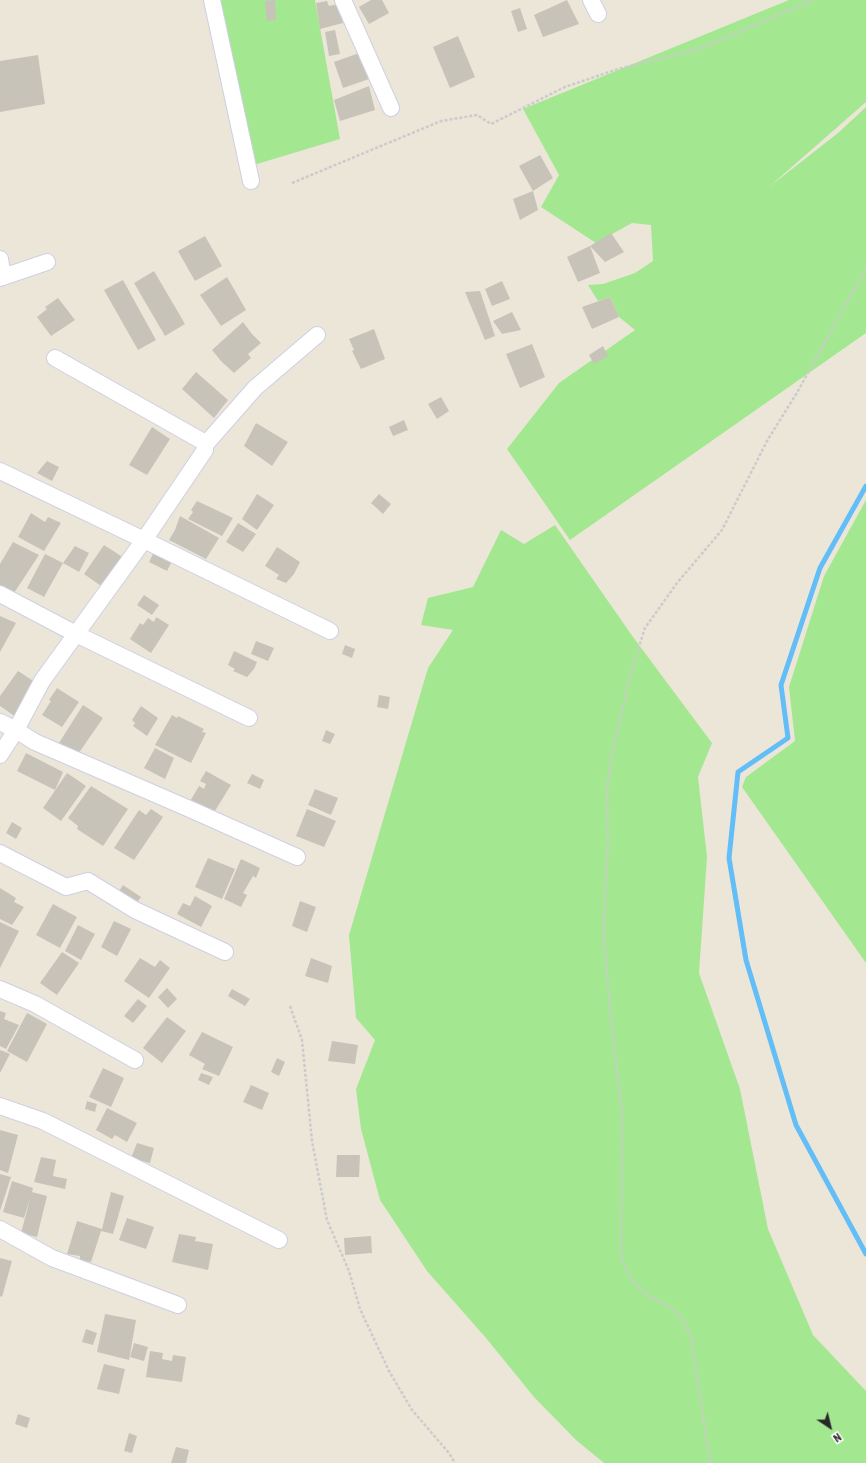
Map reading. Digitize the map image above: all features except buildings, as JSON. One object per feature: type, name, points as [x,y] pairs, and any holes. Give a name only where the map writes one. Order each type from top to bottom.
[{"type":"street","points":[[212,0],[251,181]]},
{"type":"street","points":[[343,0],[391,108]]},
{"type":"street","points":[[0,259],[1,277],[47,262]]},
{"type":"street","points":[[0,755],[16,730],[42,681],[144,540],[205,450],[205,445],[255,388],[317,335]]},
{"type":"street","points":[[55,358],[202,441],[205,445]]},
{"type":"street","points":[[0,471],[330,631]]},
{"type":"street","points":[[0,594],[76,634],[249,718]]},
{"type":"street","points":[[0,722],[41,745],[192,810],[298,858]]},
{"type":"street","points":[[0,853],[66,888],[88,881],[135,910],[225,952]]},
{"type":"street","points":[[0,989],[35,1004],[135,1060]]},
{"type":"street","points":[[0,1106],[43,1121],[279,1240]]},
{"type":"street","points":[[0,1229],[52,1258],[178,1305]]},
{"type":"path","points":[[292,183],[441,121],[477,115],[491,124],[565,87],[618,69],[698,49],[813,0]]},
{"type":"path","points":[[710,1463],[691,1336],[685,1323],[677,1313],[666,1304],[652,1298],[640,1289],[632,1278],[621,1257],[622,1114],[604,941],[608,847],[607,792],[611,758],[633,665],[645,628],[677,583],[722,530],[767,442],[798,391],[866,268]]},
{"type":"path","points":[[290,1006],[302,1040],[312,1142],[328,1220],[350,1271],[360,1309],[389,1371],[412,1410],[449,1453],[455,1463]]},
{"type":"green space","points":[[218,0],[315,0],[340,139],[247,167]]},
{"type":"green space","points":[[789,0],[866,0],[866,102],[769,187],[838,133],[866,107],[866,333],[570,540],[507,449],[559,383],[635,330],[619,317],[610,297],[598,301],[588,285],[603,284],[635,273],[653,261],[651,225],[632,223],[596,243],[541,207],[559,175],[523,109]]},
{"type":"green space","points":[[866,500],[866,963],[742,787],[746,777],[795,741],[789,687],[824,576]]},
{"type":"green space","points":[[555,525],[633,637],[712,743],[698,777],[707,857],[699,973],[740,1089],[768,1229],[813,1335],[866,1391],[866,1463],[604,1463],[576,1440],[534,1397],[486,1338],[427,1271],[380,1200],[361,1129],[356,1089],[375,1040],[356,1018],[349,935],[428,668],[453,630],[421,625],[428,598],[473,587],[501,530],[524,544]]},
{"type":"waterway","points":[[866,486],[820,568],[781,685],[788,738],[738,772],[729,858],[746,960],[796,1125],[866,1254]]}]
